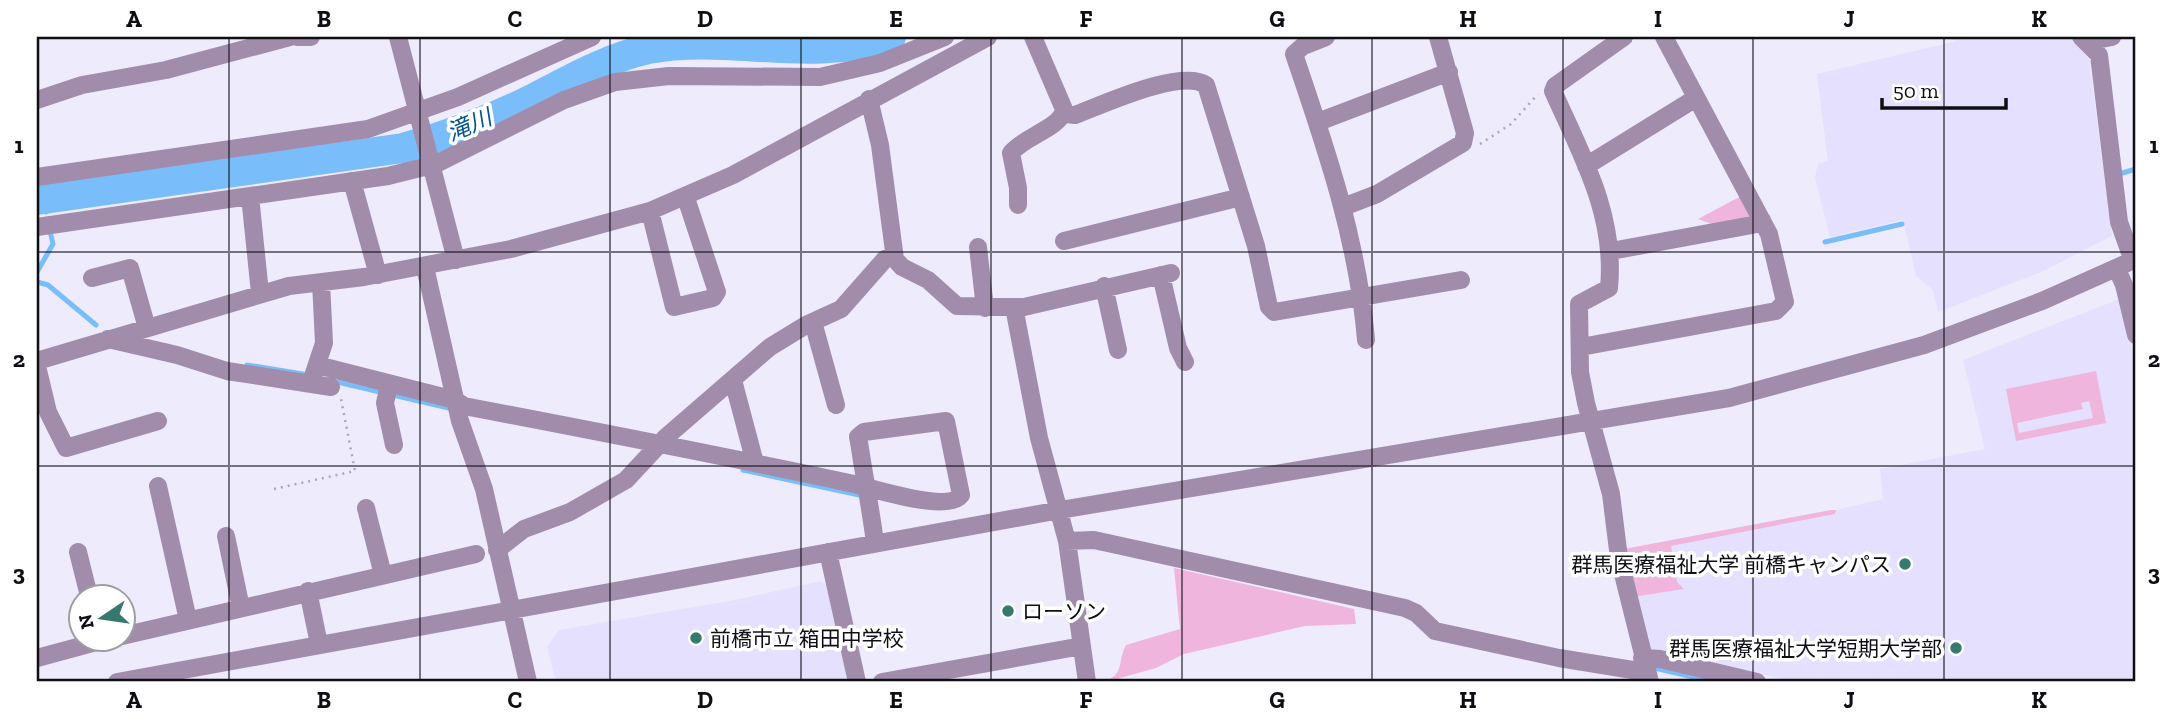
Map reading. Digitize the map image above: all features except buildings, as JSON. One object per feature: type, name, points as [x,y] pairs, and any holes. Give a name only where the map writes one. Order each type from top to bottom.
[{"type":"street","points":[[37,100],[82,85],[166,69],[290,37]]},
{"type":"street","points":[[297,37],[310,37]]},
{"type":"street","points":[[398,37],[456,260]]},
{"type":"street","points":[[37,177],[368,129],[458,97],[592,37]]},
{"type":"street","points":[[37,227],[376,179],[430,163],[564,100],[615,82],[669,76],[820,77],[880,63],[946,37]]},
{"type":"street","points":[[158,421],[66,448],[48,412],[37,364],[260,293],[425,267],[562,237],[650,211],[686,198],[869,99],[962,42],[988,37]]},
{"type":"street","points":[[1033,37],[1064,111],[1075,115],[1140,90],[1187,81],[1202,82],[1208,89],[1241,197],[1271,310],[1277,312],[1461,280]]},
{"type":"street","points":[[1326,37],[1303,46],[1294,54],[1318,122],[1343,207],[1363,297],[1366,340]]},
{"type":"street","points":[[1343,207],[1377,194],[1463,142],[1465,133],[1438,37]]},
{"type":"street","points":[[1624,37],[1555,86],[1553,91],[1602,204],[1611,251],[1609,288],[1579,304],[1580,372],[1611,494],[1619,558],[1645,669]]},
{"type":"street","points":[[1581,347],[1780,309],[1785,297],[1775,249],[1762,220],[1664,37]]},
{"type":"street","points":[[2084,40],[2112,37]]},
{"type":"street","points":[[117,682],[511,608],[1060,510],[1729,398],[1879,359],[1984,324],[2135,260],[2119,222],[2099,55],[2084,40]]},
{"type":"street","points":[[1318,122],[1449,72]]},
{"type":"street","points":[[1586,166],[1696,98]]},
{"type":"street","points":[[869,99],[880,145],[894,255],[902,267],[928,280],[957,306],[985,308],[1014,307],[1166,274],[1178,348],[1185,362]]},
{"type":"street","points":[[1018,205],[1018,188],[1011,153],[1034,133],[1058,122],[1064,111]]},
{"type":"street","points":[[352,181],[378,275]]},
{"type":"street","points":[[250,196],[260,293]]},
{"type":"street","points":[[1064,240],[1241,197]]},
{"type":"street","points":[[650,211],[674,307],[713,298],[716,292],[686,198]]},
{"type":"street","points":[[1611,251],[1752,225],[1762,220]]},
{"type":"street","points":[[978,247],[985,308]]},
{"type":"street","points":[[497,550],[524,529],[569,512],[619,485],[657,447],[769,347],[841,309],[885,259],[894,255]]},
{"type":"street","points":[[425,267],[455,400],[484,489],[528,682]]},
{"type":"street","points":[[92,278],[130,268],[146,328]]},
{"type":"street","points":[[2117,269],[2128,299],[2136,335]]},
{"type":"street","points":[[313,375],[324,343],[321,282]]},
{"type":"street","points":[[1104,286],[1118,350]]},
{"type":"street","points":[[1014,307],[1039,438],[1067,541],[1087,682]]},
{"type":"street","points":[[813,322],[836,405]]},
{"type":"street","points":[[108,340],[177,355],[227,371],[313,375],[387,391],[455,400],[464,406],[657,447],[755,463],[866,487],[932,502],[960,498],[946,421],[940,419],[860,434],[859,443],[866,487],[875,543]]},
{"type":"street","points":[[313,375],[331,387]]},
{"type":"street","points":[[733,380],[755,463]]},
{"type":"street","points":[[387,391],[394,445]]},
{"type":"street","points":[[158,485],[188,620]]},
{"type":"street","points":[[366,508],[383,575]]},
{"type":"street","points":[[226,536],[241,608]]},
{"type":"street","points":[[1067,541],[1094,540],[1405,608],[1416,613],[1435,631],[1559,659],[1756,682]]},
{"type":"street","points":[[78,552],[85,582]]},
{"type":"street","points":[[828,552],[857,682]]},
{"type":"street","points":[[136,633],[476,554]]},
{"type":"street","points":[[308,591],[319,644]]},
{"type":"street","points":[[882,682],[975,674],[1082,646]]},
{"type":"street","points":[[37,658],[66,650]]},
{"type":"path","points":[[274,489],[355,471],[340,393],[331,387]]},
{"type":"shaded area","points":[[1942,37],[2070,37],[2089,59],[2112,236],[2041,272],[1938,312],[1933,290],[1916,276],[1903,220],[1830,237],[1815,177],[1818,164],[1828,161],[1817,74],[1957,41]]},
{"type":"shaded area","points":[[1745,194],[1752,211],[1749,218],[1712,224],[1698,219]]},
{"type":"shaded area","name":"群馬医療福祉大学 前橋キャンパス","points":[[2122,298],[2136,368],[2136,682],[1796,682],[1650,651],[1635,601],[1639,596],[1683,589],[1677,582],[1671,546],[1835,514],[1836,510],[1883,499],[1880,469],[1985,449],[1963,360]]},
{"type":"shaded area","points":[[2096,371],[2106,423],[2016,441],[2006,389]],"holes":[[[2089,401],[2093,418],[2019,433],[2017,423],[2083,409],[2081,403]]]},
{"type":"shaded area","points":[[1836,510],[1835,514],[1671,546],[1677,582],[1684,589],[1639,596],[1635,601],[1624,549]]},
{"type":"shaded area","points":[[1174,568],[1354,609],[1356,624],[1305,626],[1184,654],[1156,668],[1120,678],[1117,682],[1102,682],[1117,672],[1126,645],[1180,629]]},
{"type":"shaded area","name":"前橋市立 箱田中学校","points":[[821,581],[827,586],[848,682],[556,682],[547,647],[559,630],[735,600]]},
{"type":"waterway","name":"滝川","points":[[37,200],[403,148],[487,119],[605,63],[648,49],[678,45],[829,48],[860,45],[891,37]]},
{"type":"waterway","points":[[2119,174],[2136,169]]},
{"type":"waterway","points":[[43,199],[46,212]]},
{"type":"waterway","points":[[1825,242],[1902,224]]},
{"type":"waterway","points":[[37,272],[53,244],[50,231]]},
{"type":"waterway","points":[[37,282],[48,285],[96,325]]},
{"type":"waterway","points":[[247,365],[303,374]]},
{"type":"waterway","points":[[333,381],[453,409]]},
{"type":"waterway","points":[[743,470],[864,496]]},
{"type":"waterway","points":[[1650,667],[1715,682]]},
{"type":"place","name":"群馬医療福祉大学 前橋キャンパス","points":[[1905,564]]},
{"type":"place","name":"ローソン","points":[[1008,611]]},
{"type":"place","name":"前橋市立 箱田中学校","points":[[696,638]]},
{"type":"place","name":"群馬医療福祉大学短期大学部","points":[[1956,648]]}]
